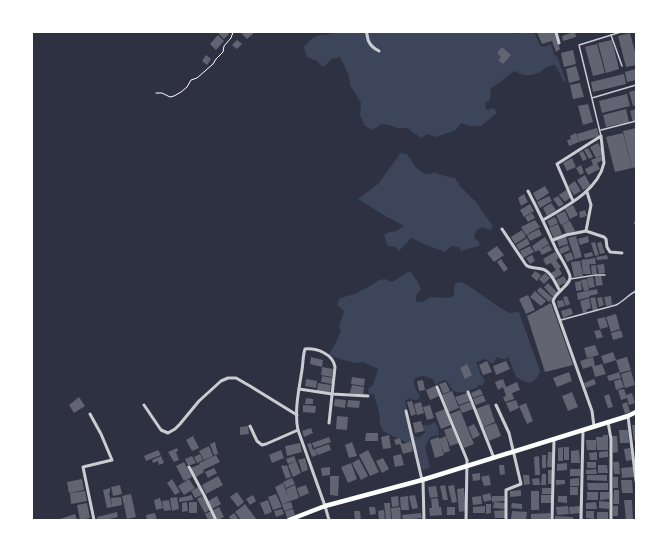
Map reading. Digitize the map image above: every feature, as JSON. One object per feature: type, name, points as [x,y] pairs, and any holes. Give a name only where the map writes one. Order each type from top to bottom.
[{"type":"main road","points":[[289,520],[325,506],[422,480],[584,430],[636,412]]},
{"type":"street","points":[[366,32],[368,41],[379,51]]},
{"type":"street","points":[[556,32],[558,43]]},
{"type":"street","points":[[543,220],[573,201],[587,192],[592,186],[604,167],[601,136],[557,164],[573,201]]},
{"type":"street","points":[[528,191],[570,276],[569,281],[553,299],[592,411],[594,426]]},
{"type":"street","points":[[586,230],[591,205],[587,192]]},
{"type":"street","points":[[502,229],[526,265],[532,268],[541,268],[546,271],[560,291]]},
{"type":"street","points":[[553,240],[586,230],[604,237],[610,252],[622,253]]},
{"type":"street","points":[[329,423],[335,367],[334,363],[322,352],[307,348],[305,350],[299,389],[296,420],[298,430],[329,520]]},
{"type":"street","points":[[144,405],[161,430],[168,433],[175,429],[199,401],[221,381],[228,378],[236,378],[297,415]]},
{"type":"street","points":[[437,387],[467,460],[466,520]]},
{"type":"street","points":[[299,389],[332,394],[368,396]]},
{"type":"street","points":[[468,392],[494,458]]},
{"type":"street","points":[[496,405],[509,433],[521,484],[506,490],[506,520]]},
{"type":"street","points":[[406,411],[422,480],[424,520]]},
{"type":"street","points":[[90,414],[101,434],[112,460],[83,466],[94,520]]},
{"type":"street","points":[[628,416],[636,481]]},
{"type":"street","points":[[608,422],[611,439],[611,520]]},
{"type":"street","points":[[250,426],[257,441],[262,445],[298,430]]},
{"type":"street","points":[[581,520],[584,430]]},
{"type":"street","points":[[552,520],[554,439]]},
{"type":"street","points":[[189,467],[216,520]]},
{"type":"lane","points":[[601,136],[579,45],[621,32]]},
{"type":"lane","points":[[611,35],[622,66]]},
{"type":"lane","points":[[592,98],[636,86]]},
{"type":"lane","points":[[600,130],[636,121]]},
{"type":"lane","points":[[570,279],[605,274]]},
{"type":"lane","points":[[560,320],[616,306],[636,291]]},
{"type":"path","points":[[156,93],[162,93],[170,97],[181,92],[187,87],[191,80],[197,78],[224,52],[224,46],[233,32]]},
{"type":"shaded area","points":[[333,32],[515,32],[517,34],[520,32],[534,32],[540,45],[544,47],[551,44],[554,55],[557,56],[566,82],[564,82],[555,65],[549,66],[541,72],[532,75],[524,75],[514,71],[491,88],[490,100],[485,103],[486,110],[494,108],[497,113],[481,126],[470,126],[461,123],[456,130],[436,137],[428,134],[421,138],[407,128],[398,128],[389,125],[382,124],[372,130],[365,126],[360,115],[361,103],[350,85],[349,76],[340,57],[332,59],[323,67],[317,61],[307,57],[304,47],[309,41],[318,36]]},
{"type":"shaded area","points":[[400,153],[407,154],[416,167],[422,172],[431,174],[435,172],[455,178],[460,186],[475,201],[493,226],[491,230],[482,227],[476,231],[474,238],[480,243],[479,246],[461,251],[459,247],[451,246],[445,252],[411,238],[399,251],[396,247],[388,246],[384,235],[389,232],[396,231],[404,226],[358,199],[378,184]]},
{"type":"shaded area","points":[[410,271],[418,282],[421,290],[416,295],[416,302],[423,302],[431,297],[445,298],[454,296],[455,283],[461,282],[509,313],[519,312],[540,371],[537,378],[531,383],[516,377],[508,356],[506,359],[497,357],[493,363],[490,363],[485,359],[476,362],[481,375],[485,380],[483,385],[478,385],[478,387],[464,392],[458,392],[453,390],[445,380],[439,382],[437,385],[440,394],[433,379],[423,376],[415,378],[414,385],[420,395],[419,399],[413,400],[409,398],[405,401],[414,435],[418,438],[425,433],[422,425],[429,425],[435,422],[439,435],[430,437],[425,447],[430,467],[424,470],[419,469],[419,456],[411,445],[383,431],[374,394],[369,394],[368,389],[373,385],[378,369],[363,362],[356,363],[347,361],[329,354],[341,331],[339,327],[344,311],[337,305],[340,298],[355,294],[379,280],[385,279],[392,282]]},
{"type":"building","points":[[217,32],[226,32],[229,34],[224,39]]},
{"type":"building","points":[[244,32],[255,32],[247,39],[242,34]]},
{"type":"building","points":[[537,32],[555,32],[560,49],[556,52],[552,41],[542,44]]},
{"type":"building","points":[[575,32],[576,37],[563,41],[562,36]]},
{"type":"building","points":[[630,33],[636,56],[636,65],[626,67],[618,36]]},
{"type":"building","points":[[218,35],[224,41],[216,50],[210,44]]},
{"type":"building","points":[[237,40],[242,44],[237,49],[232,45]]},
{"type":"building","points":[[612,40],[619,69],[606,73],[598,43]]},
{"type":"building","points":[[597,44],[605,73],[593,76],[585,47]]},
{"type":"building","points":[[502,47],[511,55],[503,64],[498,60],[501,57],[497,53]]},
{"type":"building","points":[[573,50],[576,64],[564,67],[561,53]]},
{"type":"building","points":[[206,55],[211,59],[207,65],[202,61]]},
{"type":"building","points":[[576,66],[580,80],[569,83],[566,69]]},
{"type":"building","points":[[636,69],[636,80],[627,82],[625,72]]},
{"type":"building","points":[[624,74],[626,84],[593,92],[591,82]]},
{"type":"building","points":[[580,83],[584,97],[573,99],[570,85]]},
{"type":"building","points":[[636,90],[636,105],[633,106],[629,92]]},
{"type":"building","points":[[627,94],[630,106],[602,113],[599,101]]},
{"type":"building","points":[[588,104],[593,122],[583,125],[578,106]]},
{"type":"building","points":[[626,109],[629,122],[606,127],[603,115]]},
{"type":"building","points":[[636,109],[636,121],[633,122],[630,111]]},
{"type":"building","points":[[597,128],[599,136],[579,142],[577,134]]},
{"type":"building","points":[[636,128],[636,167],[632,168],[623,131]]},
{"type":"building","points":[[576,133],[579,142],[569,146],[567,140],[571,139],[570,136]]},
{"type":"building","points":[[623,133],[632,168],[615,172],[606,137]]},
{"type":"building","points":[[598,143],[604,154],[596,158],[590,147]]},
{"type":"building","points":[[588,148],[593,157],[589,159],[584,150]]},
{"type":"building","points":[[583,151],[587,159],[583,161],[579,153]]},
{"type":"building","points":[[601,156],[603,160],[597,163],[600,169],[588,175],[585,169],[593,165],[591,160]]},
{"type":"building","points":[[572,158],[576,167],[567,171],[563,163]]},
{"type":"building","points":[[581,165],[584,173],[580,175],[576,168]]},
{"type":"building","points":[[585,175],[591,186],[583,190],[577,180]]},
{"type":"building","points":[[575,181],[581,191],[574,195],[568,186]]},
{"type":"building","points":[[545,186],[549,193],[537,201],[533,193]]},
{"type":"building","points":[[566,190],[571,197],[565,202],[559,195]]},
{"type":"building","points":[[524,194],[528,202],[521,206],[518,198]]},
{"type":"building","points":[[549,196],[552,201],[540,208],[537,202]]},
{"type":"building","points":[[558,196],[564,204],[559,207],[553,199]]},
{"type":"building","points":[[551,203],[556,210],[547,216],[543,208]]},
{"type":"building","points":[[530,204],[534,211],[524,217],[520,210]]},
{"type":"building","points":[[573,205],[578,215],[570,219],[565,209]]},
{"type":"building","points":[[585,210],[587,216],[580,218],[579,212]]},
{"type":"building","points":[[565,211],[569,221],[561,225],[556,215]]},
{"type":"building","points":[[532,213],[535,218],[528,222],[525,217]]},
{"type":"building","points":[[555,217],[558,223],[550,227],[547,221]]},
{"type":"building","points":[[535,220],[540,227],[526,235],[521,227]]},
{"type":"building","points":[[570,221],[575,231],[567,235],[562,225]]},
{"type":"building","points":[[558,224],[562,234],[554,238],[549,228]]},
{"type":"building","points":[[539,229],[542,235],[530,241],[527,235]]},
{"type":"building","points":[[522,230],[526,237],[515,244],[511,237]]},
{"type":"building","points":[[566,236],[568,244],[559,247],[557,240]]},
{"type":"building","points":[[576,236],[582,257],[575,259],[568,238]]},
{"type":"building","points":[[588,236],[589,242],[580,245],[578,239]]},
{"type":"building","points":[[545,237],[549,244],[542,249],[549,245],[552,250],[542,255],[539,250],[535,252],[532,246]]},
{"type":"building","points":[[527,238],[530,244],[519,250],[516,245]]},
{"type":"building","points":[[595,242],[599,255],[595,256],[591,243]]},
{"type":"building","points":[[601,242],[605,253],[600,254],[597,243]]},
{"type":"building","points":[[568,245],[570,250],[561,254],[559,249]]},
{"type":"building","points":[[497,246],[504,255],[494,262],[487,253]]},
{"type":"building","points":[[530,246],[534,252],[523,258],[520,251]]},
{"type":"building","points":[[555,252],[559,258],[556,260],[561,267],[559,268],[562,274],[554,279],[551,273],[556,270],[551,263],[546,265],[543,259]]},
{"type":"building","points":[[571,252],[574,259],[567,262],[564,255]]},
{"type":"building","points":[[592,252],[593,256],[585,258],[584,254]]},
{"type":"building","points":[[532,255],[535,261],[530,264],[526,258]]},
{"type":"building","points":[[607,255],[608,259],[597,260],[596,257]]},
{"type":"building","points":[[595,258],[596,264],[582,265],[581,260]]},
{"type":"building","points":[[501,259],[508,269],[504,272],[497,262]]},
{"type":"building","points":[[580,261],[583,276],[574,277],[571,262]]},
{"type":"building","points":[[589,264],[591,274],[583,274],[582,265]]},
{"type":"building","points":[[604,264],[605,273],[599,274],[597,265]]},
{"type":"building","points":[[596,265],[597,274],[592,274],[591,266]]},
{"type":"building","points":[[535,271],[541,275],[537,281],[531,276]]},
{"type":"building","points":[[545,273],[550,278],[544,284],[539,279]]},
{"type":"building","points":[[601,275],[603,285],[596,286],[595,276]]},
{"type":"building","points":[[564,276],[567,282],[559,286],[556,280]]},
{"type":"building","points":[[593,277],[595,287],[589,288],[587,278]]},
{"type":"building","points":[[587,279],[589,290],[584,291],[581,280]]},
{"type":"building","points":[[581,281],[582,290],[576,291],[575,282]]},
{"type":"building","points":[[548,283],[557,292],[553,297],[544,287]]},
{"type":"building","points":[[540,287],[553,298],[549,302],[537,291]]},
{"type":"building","points":[[597,289],[598,294],[578,300],[577,293]]},
{"type":"building","points":[[535,291],[546,301],[541,306],[530,297]]},
{"type":"building","points":[[528,295],[535,310],[526,314],[519,299]]},
{"type":"building","points":[[567,296],[570,304],[566,306],[563,297]]},
{"type":"building","points":[[611,296],[612,305],[606,306],[604,297]]},
{"type":"building","points":[[595,297],[598,310],[593,311],[590,298]]},
{"type":"building","points":[[602,297],[604,305],[599,307],[597,298]]},
{"type":"building","points":[[589,298],[591,308],[586,310],[587,312],[583,313],[580,301]]},
{"type":"building","points":[[563,300],[565,306],[558,308],[557,301]]},
{"type":"building","points":[[551,303],[573,365],[545,372],[527,316]]},
{"type":"building","points":[[571,308],[573,314],[563,318],[561,311]]},
{"type":"building","points":[[616,314],[620,329],[611,332],[606,317]]},
{"type":"building","points":[[605,317],[608,327],[600,329],[597,319]]},
{"type":"building","points":[[600,330],[603,337],[597,339],[594,331]]},
{"type":"building","points":[[621,330],[623,337],[613,340],[611,333]]},
{"type":"building","points":[[595,345],[599,355],[587,358],[584,348]]},
{"type":"building","points":[[613,352],[616,360],[604,364],[601,356]]},
{"type":"building","points":[[311,357],[323,360],[322,367],[310,364]]},
{"type":"building","points":[[593,357],[595,366],[602,364],[606,374],[595,377],[592,366],[583,369],[580,361]]},
{"type":"building","points":[[627,357],[631,370],[620,373],[616,360]]},
{"type":"building","points":[[487,361],[492,372],[483,375],[479,365]]},
{"type":"building","points":[[506,361],[510,369],[496,375],[493,366]]},
{"type":"building","points":[[467,364],[472,375],[465,379],[460,368]]},
{"type":"building","points":[[322,367],[333,369],[332,377],[321,375]]},
{"type":"building","points":[[631,371],[635,385],[625,388],[621,374]]},
{"type":"building","points":[[569,372],[572,381],[557,387],[553,378]]},
{"type":"building","points":[[619,372],[621,378],[609,381],[607,376]]},
{"type":"building","points":[[322,376],[333,378],[332,384],[321,382]]},
{"type":"building","points":[[352,377],[365,379],[364,386],[351,384]]},
{"type":"building","points":[[306,379],[317,381],[316,388],[305,386]]},
{"type":"building","points":[[503,379],[506,387],[517,382],[520,390],[512,393],[514,399],[505,402],[503,397],[506,396],[503,387],[498,390],[495,382]]},
{"type":"building","points":[[594,379],[596,384],[586,388],[584,383]]},
{"type":"building","points":[[621,379],[624,387],[616,390],[614,381]]},
{"type":"building","points":[[423,380],[425,390],[419,391],[417,381]]},
{"type":"building","points":[[446,382],[450,391],[443,394],[439,384]]},
{"type":"building","points":[[318,383],[331,385],[330,393],[317,391]]},
{"type":"building","points":[[352,385],[364,387],[363,395],[350,393]]},
{"type":"building","points":[[435,386],[439,396],[430,400],[426,390]]},
{"type":"building","points":[[480,389],[483,394],[473,398],[471,393]]},
{"type":"building","points":[[624,389],[626,395],[632,393],[635,403],[629,405],[627,398],[621,400],[618,390]]},
{"type":"building","points":[[452,391],[459,408],[449,412],[442,395]]},
{"type":"building","points":[[572,392],[578,407],[568,411],[562,396]]},
{"type":"building","points":[[467,393],[470,401],[459,405],[455,397]]},
{"type":"building","points":[[609,394],[613,407],[608,408],[604,396]]},
{"type":"building","points":[[483,395],[486,401],[476,405],[473,399]]},
{"type":"building","points":[[79,397],[85,406],[74,413],[69,405]]},
{"type":"building","points":[[306,398],[313,399],[313,404],[305,404]]},
{"type":"building","points":[[335,399],[346,400],[345,408],[334,406]]},
{"type":"building","points":[[348,400],[360,401],[359,408],[347,407]]},
{"type":"building","points":[[516,400],[519,408],[510,412],[506,403]]},
{"type":"building","points":[[412,401],[416,414],[411,416],[407,402]]},
{"type":"building","points":[[421,402],[424,413],[417,415],[414,404]]},
{"type":"building","points":[[470,402],[473,409],[462,413],[459,406]]},
{"type":"building","points":[[627,402],[630,412],[625,414],[622,404]]},
{"type":"building","points":[[526,403],[533,421],[527,424],[519,406]]},
{"type":"building","points":[[489,404],[495,422],[483,427],[476,409]]},
{"type":"building","points":[[303,405],[316,406],[315,413],[303,412]]},
{"type":"building","points":[[430,405],[434,418],[427,420],[423,407]]},
{"type":"building","points":[[445,409],[451,425],[441,429],[435,413]]},
{"type":"building","points":[[460,410],[474,444],[464,448],[450,414]]},
{"type":"building","points":[[337,416],[348,417],[347,430],[336,429]]},
{"type":"building","points":[[421,421],[424,431],[415,433],[413,423]]},
{"type":"building","points":[[496,423],[501,436],[489,441],[484,427]]},
{"type":"building","points":[[474,424],[480,435],[473,439],[468,427]]},
{"type":"building","points":[[632,425],[636,425],[636,441],[634,441]]},
{"type":"building","points":[[248,426],[249,434],[240,435],[240,427]]},
{"type":"building","points":[[452,427],[459,443],[450,446],[444,430]]},
{"type":"building","points":[[311,428],[313,433],[304,437],[302,431]]},
{"type":"building","points":[[619,430],[628,430],[629,443],[620,443]]},
{"type":"building","points":[[366,433],[378,433],[378,441],[365,441]]},
{"type":"building","points":[[389,435],[391,448],[383,449],[381,437]]},
{"type":"building","points":[[603,435],[608,435],[608,450],[597,450],[596,437],[603,437]]},
{"type":"building","points":[[193,436],[199,448],[192,451],[186,440]]},
{"type":"building","points":[[446,436],[450,451],[444,453],[440,442],[444,455],[435,458],[430,440],[439,437],[439,439]]},
{"type":"building","points":[[612,436],[617,436],[618,452],[613,453]]},
{"type":"building","points":[[329,437],[331,442],[314,448],[312,443]]},
{"type":"building","points":[[400,438],[402,444],[411,442],[413,451],[403,454],[400,444],[396,445],[394,440]]},
{"type":"building","points":[[586,440],[596,440],[596,450],[587,450]]},
{"type":"building","points":[[215,442],[218,454],[214,455],[210,444]]},
{"type":"building","points":[[352,442],[357,456],[349,458],[345,445]]},
{"type":"building","points":[[300,443],[302,452],[287,456],[285,446]]},
{"type":"building","points":[[311,443],[313,450],[315,449],[317,455],[312,457],[307,444]]},
{"type":"building","points":[[329,444],[331,450],[318,455],[315,449]]},
{"type":"building","points":[[209,446],[213,456],[204,460],[199,451]]},
{"type":"building","points":[[563,447],[563,461],[558,461],[558,448]]},
{"type":"building","points":[[564,447],[569,447],[569,460],[564,460]]},
{"type":"building","points":[[177,448],[178,451],[176,452],[179,460],[174,462],[168,452]]},
{"type":"building","points":[[630,448],[632,460],[626,461],[624,449]]},
{"type":"building","points":[[158,450],[161,455],[146,461],[144,456]]},
{"type":"building","points":[[281,450],[284,458],[272,463],[269,455]]},
{"type":"building","points":[[368,450],[379,472],[370,476],[359,455]]},
{"type":"building","points":[[579,450],[580,463],[571,463],[571,451]]},
{"type":"building","points":[[608,451],[608,457],[599,458],[599,452]]},
{"type":"building","points":[[548,452],[554,452],[553,467],[547,467]]},
{"type":"building","points":[[597,452],[597,460],[590,460],[589,453]]},
{"type":"building","points":[[200,454],[203,460],[197,463],[194,457]]},
{"type":"building","points":[[401,454],[404,465],[395,467],[393,456]]},
{"type":"building","points":[[216,455],[220,462],[203,470],[204,472],[196,477],[191,468]]},
{"type":"building","points":[[542,455],[546,455],[546,468],[542,468]]},
{"type":"building","points":[[161,456],[164,463],[159,465],[158,461],[153,463],[152,460]]},
{"type":"building","points":[[192,456],[196,463],[188,466],[185,459]]},
{"type":"building","points":[[294,456],[296,461],[288,464],[286,459]]},
{"type":"building","points":[[539,456],[540,475],[535,475],[534,457]]},
{"type":"building","points":[[305,458],[308,470],[302,472],[298,460]]},
{"type":"building","points":[[383,458],[389,469],[382,473],[376,461]]},
{"type":"building","points":[[359,459],[368,476],[361,480],[352,463]]},
{"type":"building","points":[[296,461],[301,473],[293,477],[288,465]]},
{"type":"building","points":[[184,462],[192,477],[184,481],[176,466]]},
{"type":"building","points":[[587,462],[596,462],[596,468],[587,468]]},
{"type":"building","points":[[613,462],[619,462],[620,474],[614,474]]},
{"type":"building","points":[[351,463],[357,479],[348,483],[341,467]]},
{"type":"building","points":[[567,463],[567,470],[557,471],[557,464]]},
{"type":"building","points":[[287,465],[291,477],[286,479],[281,466]]},
{"type":"building","points":[[499,465],[504,465],[505,474],[500,475]]},
{"type":"building","points":[[598,465],[607,465],[608,473],[598,473]]},
{"type":"building","points":[[330,467],[330,475],[322,476],[321,468]]},
{"type":"building","points":[[633,467],[634,477],[622,478],[621,468]]},
{"type":"building","points":[[214,468],[217,473],[208,478],[205,472]]},
{"type":"building","points":[[570,469],[580,469],[580,476],[570,476]]},
{"type":"building","points":[[596,469],[597,474],[586,474],[586,470]]},
{"type":"building","points":[[548,470],[552,470],[553,484],[548,484]]},
{"type":"building","points":[[480,473],[480,480],[473,481],[472,474]]},
{"type":"building","points":[[542,474],[546,474],[546,485],[541,485]]},
{"type":"building","points":[[489,475],[491,485],[484,486],[481,477]]},
{"type":"building","points":[[523,475],[529,475],[530,484],[524,485]]},
{"type":"building","points":[[587,475],[607,475],[607,481],[587,480]]},
{"type":"building","points":[[218,476],[223,485],[206,494],[202,485]]},
{"type":"building","points":[[330,476],[339,476],[338,496],[330,495]]},
{"type":"building","points":[[613,477],[618,477],[618,488],[613,488]]},
{"type":"building","points":[[292,478],[295,484],[286,488],[283,482]]},
{"type":"building","points":[[539,478],[540,485],[533,485],[532,479]]},
{"type":"building","points":[[579,478],[579,486],[570,486],[570,479]]},
{"type":"building","points":[[82,479],[84,490],[69,493],[67,482]]},
{"type":"building","points":[[172,479],[180,492],[175,495],[167,483]]},
{"type":"building","points":[[189,479],[195,488],[184,495],[178,486]]},
{"type":"building","points":[[556,480],[565,480],[565,484],[556,485]]},
{"type":"building","points":[[621,480],[632,480],[633,493],[622,493]]},
{"type":"building","points":[[283,483],[288,496],[286,489],[295,485],[299,498],[282,504],[275,487]]},
{"type":"building","points":[[587,483],[608,483],[608,490],[588,490]]},
{"type":"building","points":[[120,485],[122,494],[113,496],[111,487]]},
{"type":"building","points":[[306,485],[309,493],[300,497],[297,488]]},
{"type":"building","points":[[445,485],[448,500],[443,500],[440,486]]},
{"type":"building","points":[[454,485],[457,502],[452,503],[448,486]]},
{"type":"building","points":[[436,486],[438,497],[430,498],[428,487]]},
{"type":"building","points":[[198,487],[202,495],[195,498],[191,491]]},
{"type":"building","points":[[570,487],[578,487],[578,495],[570,495]]},
{"type":"building","points":[[110,488],[109,493],[112,507],[107,508],[103,490]]},
{"type":"building","points":[[464,488],[466,511],[459,512],[457,489]]},
{"type":"building","points":[[542,488],[551,488],[551,494],[542,494]]},
{"type":"building","points":[[521,490],[521,496],[510,497],[510,491]]},
{"type":"building","points":[[614,490],[619,490],[619,504],[613,504]]},
{"type":"building","points":[[85,491],[87,501],[71,504],[70,493]]},
{"type":"building","points":[[531,491],[539,491],[539,510],[531,510]]},
{"type":"building","points":[[237,492],[244,502],[238,507],[230,497]]},
{"type":"building","points":[[587,492],[598,492],[598,500],[587,500]]},
{"type":"building","points":[[600,492],[609,492],[609,499],[600,500]]},
{"type":"building","points":[[490,493],[492,500],[484,502],[482,495]]},
{"type":"building","points":[[131,494],[136,517],[127,519],[122,496]]},
{"type":"building","points":[[276,494],[282,507],[273,510],[268,497]]},
{"type":"building","points":[[192,495],[193,500],[179,502],[179,498]]},
{"type":"building","points":[[253,495],[256,501],[250,505],[246,499]]},
{"type":"building","points":[[415,495],[418,508],[412,509],[409,496]]},
{"type":"building","points":[[541,495],[552,495],[552,503],[541,503]]},
{"type":"building","points":[[202,496],[211,509],[205,513],[197,499]]},
{"type":"building","points":[[217,496],[221,504],[212,509],[208,501]]},
{"type":"building","points":[[398,496],[399,506],[392,507],[391,497]]},
{"type":"building","points":[[408,496],[409,510],[401,510],[400,497]]},
{"type":"building","points":[[481,496],[482,504],[473,505],[472,497]]},
{"type":"building","points":[[492,496],[504,496],[505,501],[492,502]]},
{"type":"building","points":[[558,496],[567,496],[567,503],[558,502]]},
{"type":"building","points":[[121,497],[122,505],[112,507],[111,498]]},
{"type":"building","points":[[177,497],[179,509],[172,511],[170,498]]},
{"type":"building","points":[[160,498],[163,508],[156,510],[154,500]]},
{"type":"building","points":[[438,498],[439,507],[441,507],[442,515],[430,516],[429,508],[432,508],[431,499]]},
{"type":"building","points":[[169,500],[171,510],[164,511],[162,501]]},
{"type":"building","points":[[268,500],[272,512],[265,515],[260,503]]},
{"type":"building","points":[[624,500],[632,500],[633,520],[626,520]]},
{"type":"building","points":[[599,501],[609,502],[609,509],[599,508]]},
{"type":"building","points":[[187,502],[188,511],[182,512],[182,503]]},
{"type":"building","points":[[189,502],[197,502],[197,513],[189,513]]},
{"type":"building","points":[[291,502],[293,508],[284,511],[282,504]]},
{"type":"building","points":[[494,502],[506,503],[505,509],[493,508]]},
{"type":"building","points":[[596,502],[597,509],[586,509],[586,503]]},
{"type":"building","points":[[87,503],[90,518],[80,520],[77,505]]},
{"type":"building","points":[[384,503],[390,503],[391,519],[386,519]]},
{"type":"building","points":[[512,503],[522,504],[522,509],[511,508]]},
{"type":"building","points":[[245,504],[257,520],[241,520],[235,512]]},
{"type":"building","points":[[486,504],[491,504],[491,513],[486,514]]},
{"type":"building","points":[[485,506],[485,513],[473,513],[473,507]]},
{"type":"building","points":[[568,506],[569,514],[557,515],[556,507]]},
{"type":"building","points":[[580,506],[581,513],[570,514],[569,507]]},
{"type":"building","points":[[613,506],[618,506],[618,516],[613,516]]},
{"type":"building","points":[[219,507],[224,517],[218,520],[213,510]]},
{"type":"building","points":[[369,507],[375,507],[376,514],[370,515]]},
{"type":"building","points":[[400,507],[401,520],[392,520],[391,508]]},
{"type":"building","points":[[447,507],[455,507],[455,515],[447,515]]},
{"type":"building","points":[[282,509],[284,514],[276,517],[274,511]]},
{"type":"building","points":[[293,509],[295,515],[287,518],[285,511]]},
{"type":"building","points":[[384,510],[385,520],[379,520],[378,511]]},
{"type":"building","points":[[506,510],[506,518],[495,518],[494,511]]},
{"type":"building","points":[[211,511],[216,520],[208,520],[205,514]]},
{"type":"building","points":[[354,511],[360,511],[361,520],[355,520]]},
{"type":"building","points":[[512,511],[527,512],[526,520],[511,519]]},
{"type":"building","points":[[586,511],[594,511],[594,519],[586,518]]},
{"type":"building","points":[[117,512],[118,517],[97,520],[97,517]]},
{"type":"building","points":[[597,512],[608,512],[608,520],[597,520]]},
{"type":"building","points":[[155,513],[157,520],[147,520],[146,515]]},
{"type":"building","points":[[234,513],[239,520],[231,520],[229,517]]},
{"type":"building","points":[[421,513],[422,518],[403,520],[402,515]]},
{"type":"building","points":[[550,513],[550,520],[531,520],[531,514]]},
{"type":"building","points":[[75,514],[77,520],[57,520]]},
{"type":"building","points":[[555,516],[573,517],[573,520],[555,520]]}]
